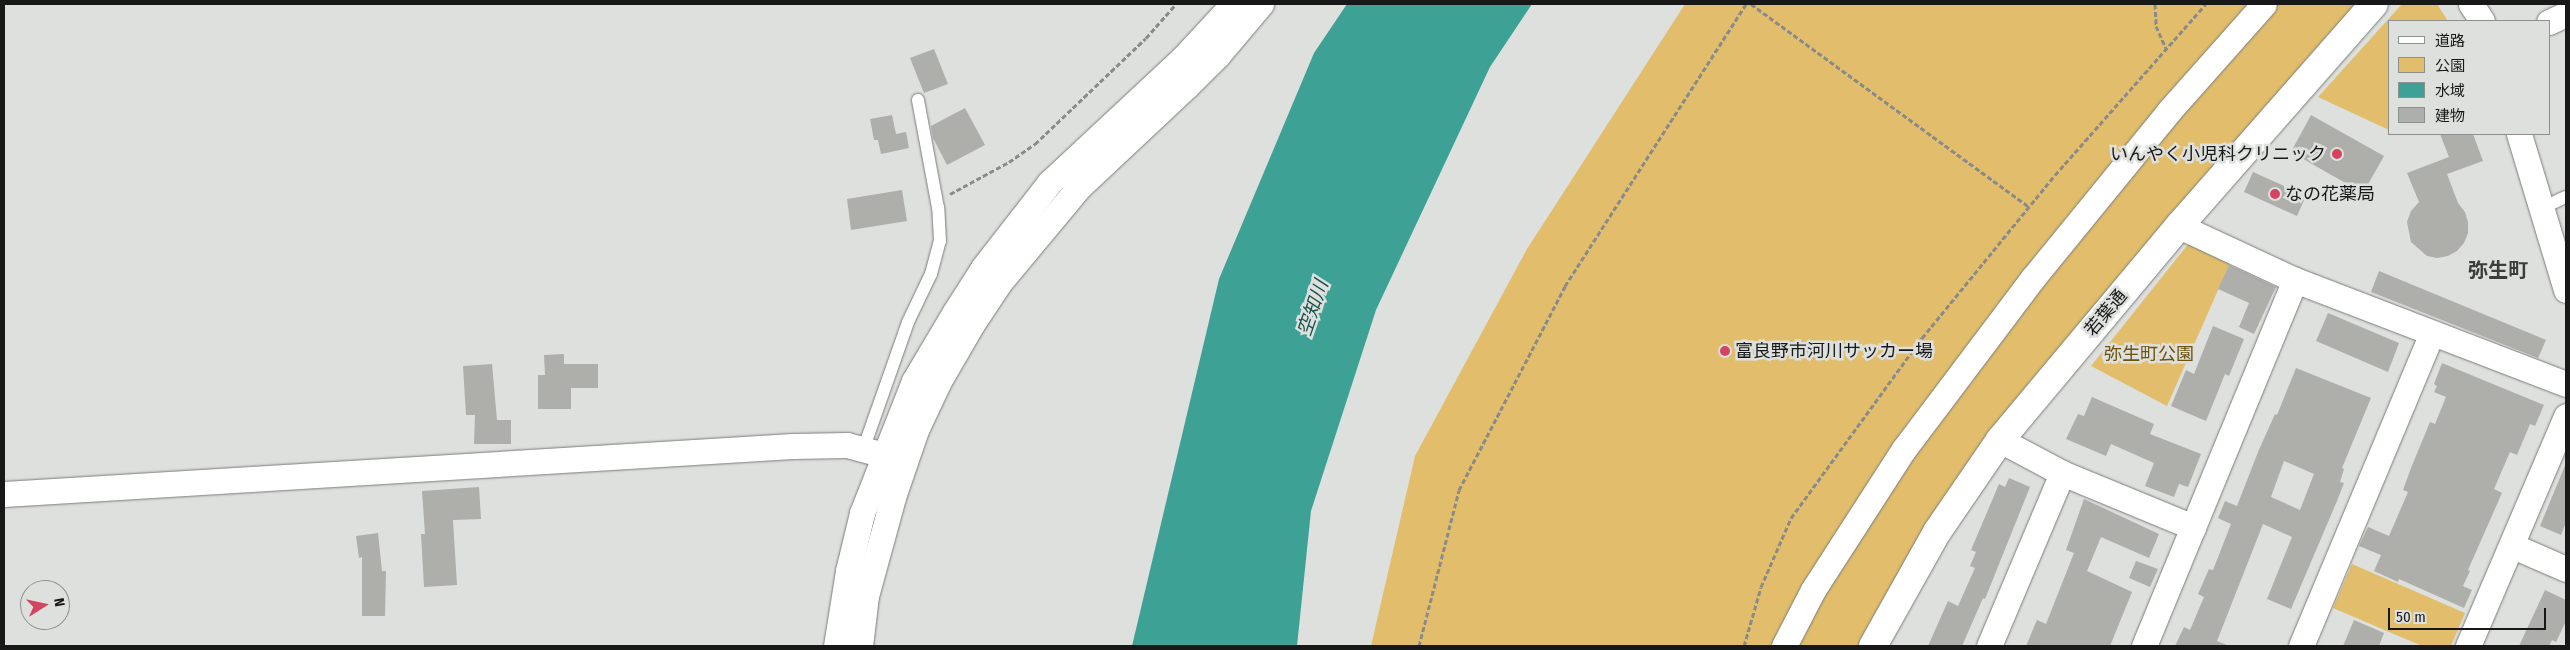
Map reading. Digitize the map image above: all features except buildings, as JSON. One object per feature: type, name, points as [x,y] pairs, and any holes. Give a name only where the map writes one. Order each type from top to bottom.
[{"type":"street","points":[[836,646],[848,571],[874,452],[978,275],[1014,226],[1050,182],[1183,58],[1233,4]]},
{"type":"street","points":[[860,646],[866,596],[893,497],[916,430],[939,381],[972,324],[1000,282],[1080,186],[1194,80],[1261,4]]},
{"type":"street","points":[[1784,646],[1814,590],[1904,448],[2033,278],[2169,111],[2264,4]]},
{"type":"street","name":"若葉通","points":[[1873,646],[1937,532],[2000,440],[2179,226],[2374,4]]},
{"type":"street","points":[[2472,4],[2481,20]]},
{"type":"street","points":[[2550,22],[2566,14]]},
{"type":"street","points":[[2519,135],[2566,290]]},
{"type":"street","points":[[2179,226],[2295,280],[2566,384]]},
{"type":"street","points":[[2144,646],[2295,280]]},
{"type":"street","points":[[2301,646],[2432,333]]},
{"type":"street","points":[[2468,646],[2513,546],[2566,416]]},
{"type":"street","points":[[2000,440],[2062,473],[2193,527]]},
{"type":"street","points":[[4,494],[793,446],[847,446],[874,452]]},
{"type":"street","points":[[1989,646],[2062,473]]},
{"type":"street","points":[[2513,546],[2566,569]]},
{"type":"lane","points":[[874,452],[908,322],[931,274],[940,241],[936,201],[918,100]]},
{"type":"lane","points":[[2542,208],[2566,197]]},
{"type":"path","points":[[936,201],[1009,162],[1035,144],[1146,38],[1176,4]]},
{"type":"path","points":[[1419,646],[1459,490],[1565,286],[1746,4]]},
{"type":"path","points":[[1751,4],[2029,207]]},
{"type":"path","points":[[2155,4],[2156,26],[2166,48]]},
{"type":"path","points":[[1744,646],[1761,587],[1791,518],[1922,338],[2029,207],[2206,4]]},
{"type":"green space","points":[[1685,4],[2374,4],[2001,440],[1873,646],[1371,646],[1415,456],[1527,249]]},
{"type":"green space","points":[[2402,4],[2437,4],[2447,20],[2388,20],[2388,130],[2318,97]]},
{"type":"green space","name":"弥生町公園","points":[[2189,243],[2230,263],[2167,406],[2091,366]]},
{"type":"green space","points":[[2352,564],[2465,613],[2451,646],[2422,646],[2333,608]]},
{"type":"water","name":"空知川","points":[[1347,4],[1532,4],[1490,67],[1376,310],[1311,511],[1297,646],[1132,646],[1219,279],[1314,53]]},
{"type":"place","name":"いんやく小児科クリニック","points":[[2337,154]]},
{"type":"place","name":"なの花薬局","points":[[2275,194]]},
{"type":"place","name":"富良野市河川サッカー場","points":[[1725,351]]},
{"type":"district","name":"弥生町","points":[[2498,270]]}]
